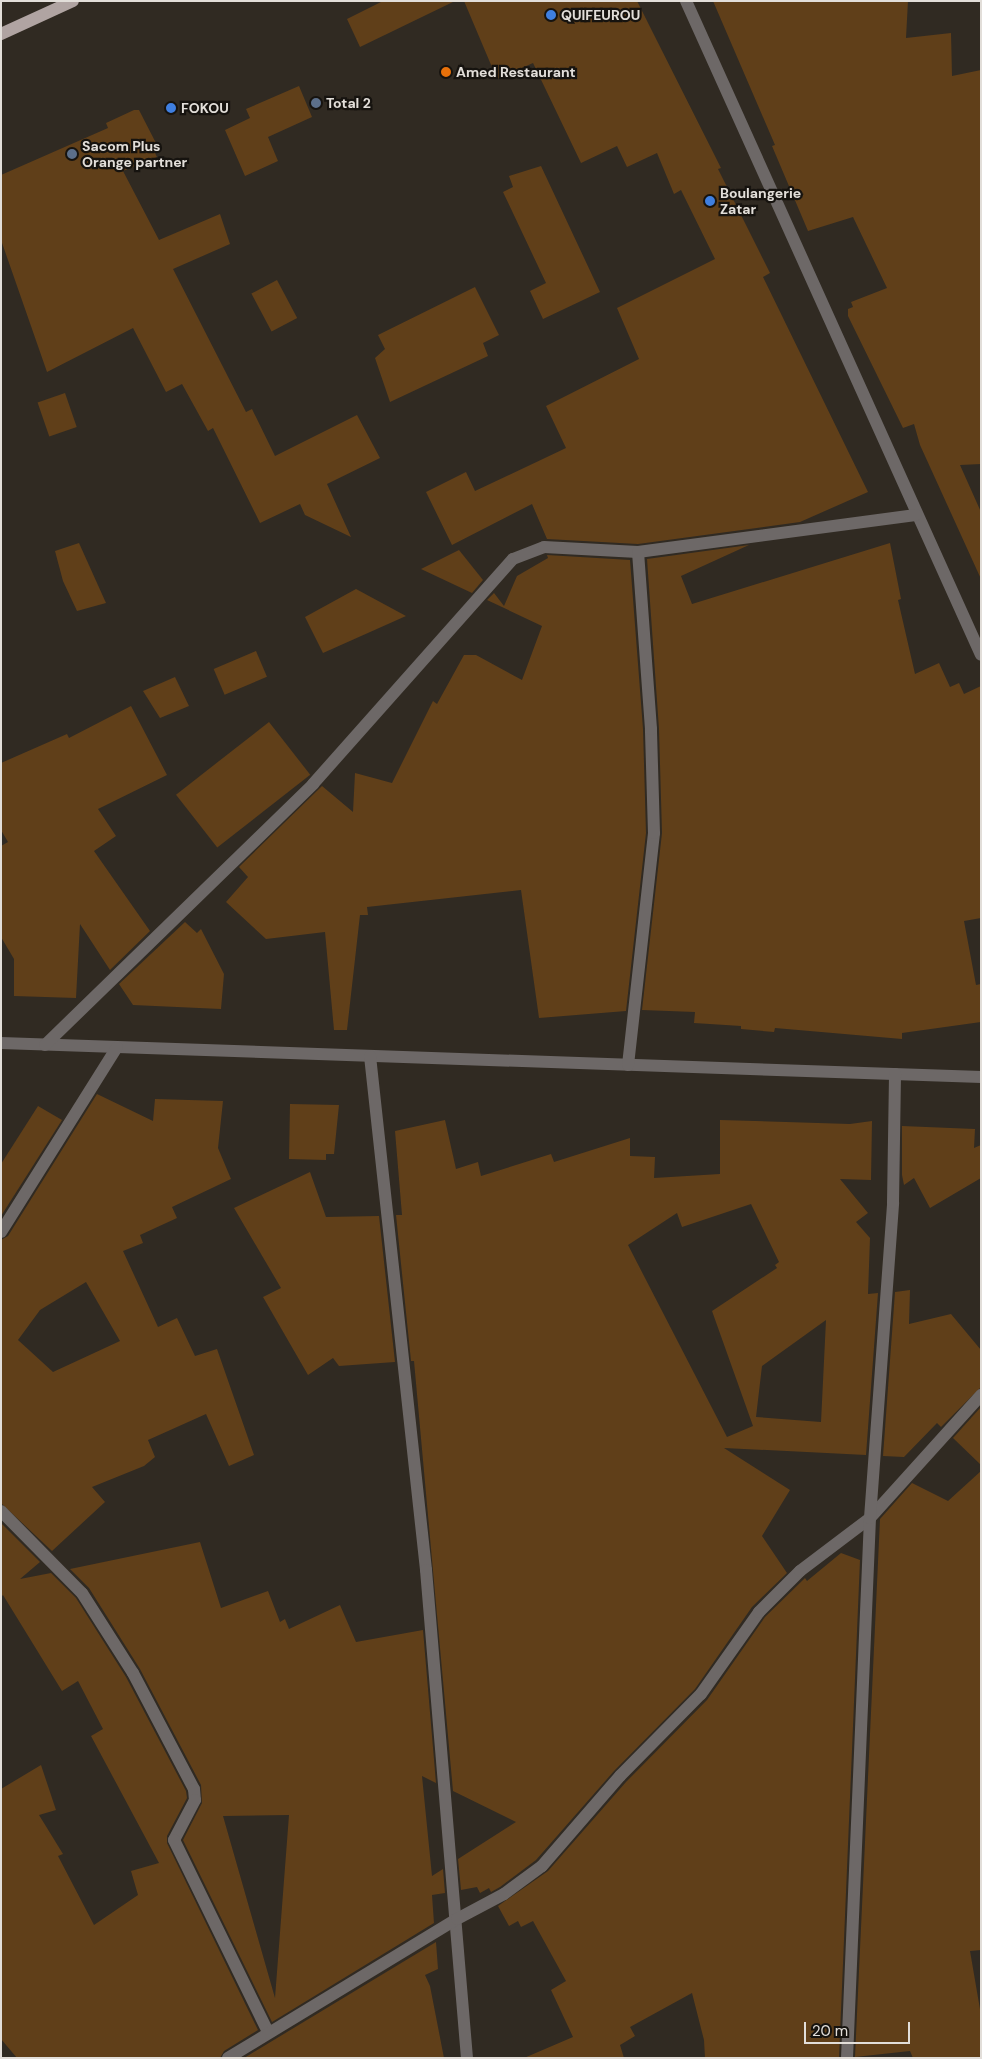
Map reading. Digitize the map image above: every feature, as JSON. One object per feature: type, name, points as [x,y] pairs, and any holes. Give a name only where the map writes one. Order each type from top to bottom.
[{"type":"main road","points":[[1,34],[73,1]]},
{"type":"street","points":[[686,1],[916,515],[981,655]]},
{"type":"street","points":[[45,1045],[312,784],[513,559],[544,547],[638,552],[916,515]]},
{"type":"street","points":[[628,1064],[654,833],[651,729],[638,552]]},
{"type":"street","points":[[1,1043],[981,1077]]},
{"type":"street","points":[[1,1232],[117,1047]]},
{"type":"street","points":[[370,1056],[426,1570],[457,1919],[467,2058]]},
{"type":"street","points":[[847,2058],[870,1518],[893,1203],[895,1074]]},
{"type":"street","points":[[228,2058],[457,1919],[504,1894],[542,1866],[620,1776],[701,1694],[759,1612],[800,1571],[870,1518],[981,1394]]},
{"type":"street","points":[[1,1511],[82,1593],[133,1673],[194,1789],[195,1800],[174,1833],[174,1840],[268,2032]]},
{"type":"building","points":[[383,1],[455,1],[360,47],[347,19]]},
{"type":"building","points":[[464,1],[637,1],[721,168],[718,169],[770,273],[763,277],[868,492],[800,522],[638,544],[547,539],[532,504],[452,545],[426,492],[466,472],[475,491],[566,448],[546,406],[639,359],[617,308],[715,259],[681,190],[674,194],[657,153],[627,167],[617,146],[581,163],[533,63],[497,79]]},
{"type":"building","points":[[713,1],[908,1],[906,38],[951,33],[952,76],[981,70],[981,464],[960,465],[981,512],[981,579],[920,445],[914,424],[903,428],[848,316],[848,309],[853,307],[851,302],[887,288],[853,217],[808,231],[772,146],[775,145]]},
{"type":"building","points":[[299,86],[312,117],[268,137],[278,161],[245,176],[225,130],[250,118],[246,109]]},
{"type":"building","points":[[134,110],[139,110],[158,147],[153,149],[157,157],[123,171],[159,240],[220,214],[230,244],[173,269],[246,412],[252,409],[275,456],[357,415],[380,458],[327,484],[351,537],[305,515],[300,504],[260,523],[213,428],[208,431],[182,384],[166,392],[133,328],[47,372],[1,240],[1,175],[108,128],[106,123]]},
{"type":"building","points":[[541,166],[600,292],[543,319],[530,291],[546,283],[503,192],[513,187],[509,176]]},
{"type":"building","points":[[277,280],[297,318],[272,332],[251,294]]},
{"type":"building","points":[[475,287],[499,335],[483,343],[488,356],[390,402],[375,358],[385,349],[378,335]]},
{"type":"building","points":[[65,393],[77,427],[49,436],[38,402]]},
{"type":"building","points":[[79,543],[106,603],[77,611],[63,581],[55,551]]},
{"type":"building","points":[[890,543],[901,599],[898,600],[915,674],[939,663],[950,687],[959,683],[964,694],[981,686],[981,918],[964,921],[976,985],[981,984],[981,1022],[902,1033],[902,1039],[775,1028],[774,1032],[741,1029],[741,1026],[694,1023],[695,1012],[642,1010],[662,833],[659,729],[647,559],[749,545],[681,576],[692,604]]},
{"type":"building","points":[[459,550],[483,580],[472,593],[421,569]]},
{"type":"building","points":[[547,555],[630,560],[643,729],[646,833],[626,1011],[539,1018],[521,890],[367,907],[368,915],[360,915],[347,1030],[334,1030],[325,932],[266,939],[226,902],[248,877],[239,867],[322,786],[353,812],[355,773],[392,783],[433,701],[437,704],[464,655],[476,655],[522,680],[542,626],[487,600],[494,593],[504,606],[517,576],[548,558]]},
{"type":"building","points":[[356,589],[406,616],[323,653],[305,617]]},
{"type":"building","points":[[256,651],[267,677],[225,695],[214,669]]},
{"type":"building","points":[[175,677],[189,706],[160,718],[143,691]]},
{"type":"building","points":[[131,706],[167,775],[98,809],[116,836],[94,851],[150,931],[110,970],[80,924],[76,998],[14,996],[14,959],[1,937],[1,846],[8,842],[1,830],[1,763],[67,734],[69,738]]},
{"type":"building","points":[[269,722],[310,775],[217,847],[176,795]]},
{"type":"building","points":[[185,922],[197,933],[201,929],[224,974],[221,1009],[133,1005],[119,984]]},
{"type":"building","points":[[97,1094],[153,1121],[155,1099],[223,1101],[218,1148],[231,1179],[172,1207],[177,1218],[140,1235],[143,1243],[123,1251],[158,1327],[177,1318],[195,1356],[217,1349],[254,1455],[229,1466],[206,1414],[148,1440],[155,1457],[144,1466],[92,1487],[105,1502],[52,1551],[1,1503],[1,1240],[8,1236]],"holes":[[[86,1282],[120,1341],[53,1372],[18,1340],[40,1310]]]},
{"type":"building","points":[[290,1104],[339,1105],[334,1154],[326,1154],[326,1160],[289,1159]]},
{"type":"building","points":[[38,1106],[62,1120],[1,1216],[1,1164]]},
{"type":"building","points":[[445,1120],[456,1169],[478,1162],[481,1176],[551,1154],[554,1162],[630,1138],[630,1156],[655,1157],[654,1178],[720,1174],[720,1120],[850,1124],[872,1121],[871,1180],[840,1179],[868,1213],[856,1222],[870,1238],[868,1294],[878,1293],[866,1455],[724,1448],[790,1490],[762,1536],[787,1573],[752,1607],[695,1689],[614,1771],[536,1860],[491,1892],[489,1888],[480,1893],[477,1887],[461,1890],[458,1859],[516,1822],[453,1791],[414,1361],[411,1361],[396,1215],[402,1215],[395,1131]],"holes":[[[751,1204],[779,1262],[775,1265],[777,1268],[712,1311],[753,1426],[727,1437],[628,1245],[677,1213],[682,1227]],[[826,1320],[821,1422],[756,1417],[762,1366]]]},
{"type":"building","points":[[902,1126],[975,1129],[974,1148],[981,1145],[981,1178],[930,1208],[914,1178],[904,1185],[902,1175]]},
{"type":"building","points":[[310,1172],[326,1217],[379,1216],[395,1362],[339,1366],[333,1358],[308,1375],[263,1297],[281,1288],[234,1208]]},
{"type":"building","points":[[910,1290],[909,1324],[951,1314],[981,1350],[981,1387],[941,1427],[937,1423],[904,1457],[883,1456],[895,1292]]},
{"type":"building","points":[[981,1407],[981,1465],[953,1438]]},
{"type":"building","points":[[981,1471],[981,1950],[970,1951],[981,2015],[981,2058],[913,2058],[910,2051],[855,2057],[880,1519],[912,1483],[948,1501]]},
{"type":"building","points":[[1,1523],[40,1562],[20,1579],[51,1573],[76,1598],[126,1677],[186,1791],[187,1798],[167,1836],[167,1843],[258,2030],[224,2051],[220,2058],[17,2058],[1,2039],[1,1789],[41,1765],[56,1810],[39,1815],[63,1854],[58,1856],[94,1925],[138,1895],[131,1871],[159,1863],[91,1736],[103,1729],[78,1681],[62,1691],[3,1595],[1,1597]]},
{"type":"building","points":[[200,1542],[221,1608],[268,1591],[280,1622],[285,1619],[289,1629],[340,1605],[356,1642],[423,1630],[436,1783],[422,1776],[432,1876],[443,1869],[445,1893],[432,1895],[434,1923],[272,2022],[183,1840],[202,1803],[201,1785],[140,1669],[89,1588],[70,1569]],"holes":[[[289,1815],[275,1998],[223,1816]]]},
{"type":"building","points":[[841,1553],[860,1560],[839,2058],[705,2058],[704,2040],[692,1993],[630,2027],[635,2036],[620,2045],[624,2058],[524,2058],[573,2037],[551,1990],[566,1981],[533,1921],[521,1927],[518,1921],[509,1926],[498,1906],[548,1871],[626,1782],[707,1700],[765,1617],[805,1578],[807,1581]]},
{"type":"building","points":[[436,1942],[438,1969],[425,1975],[430,1986],[444,2058],[244,2058]]},
{"type":"place","name":"QUIFEUROU","points":[[551,15]]},
{"type":"place","name":"Amed Restaurant","points":[[446,72]]},
{"type":"place","name":"Total 2","points":[[316,103]]},
{"type":"place","name":"FOKOU","points":[[171,108]]},
{"type":"place","name":"Sacom Plus Orange partner","points":[[72,154]]},
{"type":"place","name":"Boulangerie Zatar","points":[[710,201]]}]
